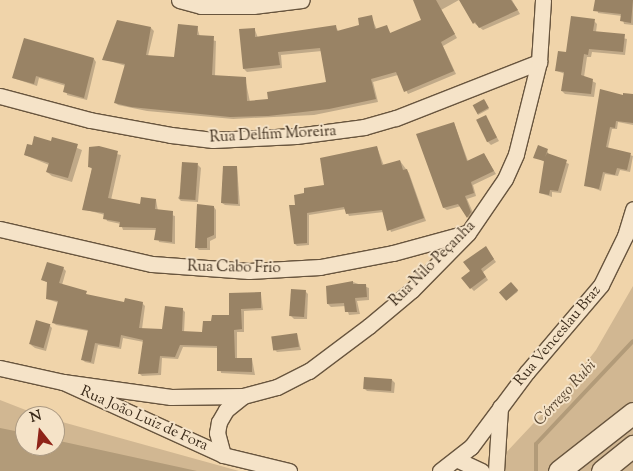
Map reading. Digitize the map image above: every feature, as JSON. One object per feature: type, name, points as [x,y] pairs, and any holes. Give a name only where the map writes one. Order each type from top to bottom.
[{"type":"main road","points":[[560,470],[633,413]]},
{"type":"main road","points":[[602,471],[633,446]]},
{"type":"street","points":[[179,0],[201,6],[253,6],[302,0]]},
{"type":"street","name":"Rua Nilo Peçanha","points":[[243,396],[277,387],[309,371],[336,352],[412,290],[468,233],[492,201],[516,154],[539,62],[544,0]]},
{"type":"street","name":"Rua Delfim Moreira","points":[[0,96],[90,120],[171,135],[213,140],[296,136],[364,128],[396,118],[539,62]]},
{"type":"street","name":"Rua Venceslau Braz","points":[[440,471],[458,460],[479,438],[500,406],[601,285],[625,236],[633,209]]},
{"type":"street","name":"Rua Cabo Frio","points":[[0,229],[152,264],[249,271],[320,267],[393,253],[468,233]]},
{"type":"street","name":"Rua João Luiz de Fora","points":[[0,368],[63,382],[223,455],[289,471]]},
{"type":"street","points":[[63,382],[171,397],[243,396]]},
{"type":"street","points":[[223,455],[217,434],[219,422],[226,410],[243,396]]},
{"type":"street","points":[[496,471],[500,406]]},
{"type":"street","points":[[458,460],[482,471]]},
{"type":"shaded area","points":[[633,286],[633,471],[502,471],[501,458],[562,393],[596,350]]},
{"type":"shaded area","points":[[0,400],[15,406],[15,456],[65,456],[65,423],[239,471],[0,471]]},
{"type":"shaded area","points":[[0,428],[15,431],[15,456],[65,456],[65,442],[197,471],[0,471]]},
{"type":"building","points":[[413,0],[436,0],[455,34],[441,42],[454,71],[404,92],[396,72],[371,79],[376,99],[329,109],[268,116],[230,117],[131,107],[114,103],[125,64],[102,60],[117,20],[151,27],[146,55],[174,57],[178,24],[198,26],[197,35],[214,36],[212,75],[246,77],[247,101],[268,99],[267,92],[326,82],[320,48],[278,52],[280,65],[243,69],[239,29],[255,28],[255,37],[336,25],[337,31],[359,25],[358,18],[372,15],[375,29],[387,25],[390,33],[421,20]]},
{"type":"building","points":[[459,0],[511,0],[518,10],[479,28],[475,22],[473,24]]},
{"type":"building","points":[[595,0],[633,0],[631,23],[620,21],[621,14],[593,11]]},
{"type":"building","points":[[571,16],[595,19],[593,31],[625,34],[623,52],[589,49],[588,55],[584,54],[581,75],[593,79],[591,94],[561,91],[564,72],[555,71],[558,51],[566,52]]},
{"type":"building","points":[[24,38],[94,58],[84,98],[63,92],[65,84],[36,76],[34,84],[12,78]]},
{"type":"building","points":[[600,89],[623,95],[623,93],[633,94],[633,123],[616,121],[615,128],[610,127],[606,147],[631,153],[627,170],[617,168],[615,175],[603,172],[599,189],[584,186]]},
{"type":"building","points":[[484,99],[489,108],[477,114],[473,105]]},
{"type":"building","points":[[486,115],[497,137],[487,142],[476,120]]},
{"type":"building","points":[[454,122],[467,161],[484,153],[494,171],[471,182],[474,193],[465,196],[471,212],[467,218],[458,204],[443,208],[416,134]]},
{"type":"building","points":[[34,136],[51,141],[52,137],[78,144],[68,178],[46,172],[49,163],[24,155],[27,144],[32,145]]},
{"type":"building","points":[[538,145],[548,149],[545,157],[547,153],[567,160],[558,191],[550,190],[549,195],[539,193],[544,161],[533,158]]},
{"type":"building","points":[[99,146],[118,151],[108,198],[140,204],[141,197],[156,199],[155,209],[173,211],[172,242],[154,240],[156,228],[119,227],[120,222],[103,219],[104,213],[82,210],[92,168],[88,167],[89,147]]},
{"type":"building","points":[[377,146],[382,165],[400,160],[403,170],[407,169],[424,218],[387,231],[382,210],[346,214],[344,207],[307,213],[307,243],[294,244],[289,205],[295,205],[294,195],[304,193],[304,188],[324,185],[320,158]]},
{"type":"building","points":[[182,162],[198,163],[195,200],[179,199]]},
{"type":"building","points":[[223,166],[237,166],[238,204],[221,203]]},
{"type":"building","points":[[197,204],[214,206],[214,235],[207,238],[207,248],[195,248]]},
{"type":"building","points":[[486,246],[494,259],[481,269],[486,277],[470,289],[461,278],[470,271],[463,262]]},
{"type":"building","points":[[47,262],[64,267],[59,283],[87,291],[86,294],[124,302],[125,298],[143,302],[139,328],[162,329],[165,306],[183,308],[182,331],[202,332],[203,321],[211,321],[212,315],[229,315],[229,293],[261,292],[261,308],[241,309],[242,329],[234,330],[235,358],[252,358],[252,372],[217,371],[217,346],[180,345],[175,357],[160,356],[158,373],[138,374],[143,340],[121,335],[119,347],[95,343],[91,362],[81,360],[88,330],[52,323],[58,301],[46,299],[47,282],[41,280]]},
{"type":"building","points":[[353,281],[353,284],[366,284],[367,297],[355,298],[357,312],[345,312],[344,303],[327,304],[326,286]]},
{"type":"building","points":[[511,282],[518,290],[506,301],[499,292]]},
{"type":"building","points":[[291,289],[306,290],[304,317],[289,316]]},
{"type":"building","points":[[36,320],[50,324],[44,348],[29,344]]},
{"type":"building","points":[[297,333],[299,347],[273,350],[271,337]]},
{"type":"building","points":[[364,377],[392,379],[391,391],[363,389]]},
{"type":"waterway","name":"Córrego Rubi","points":[[536,471],[536,444],[633,341]]}]
